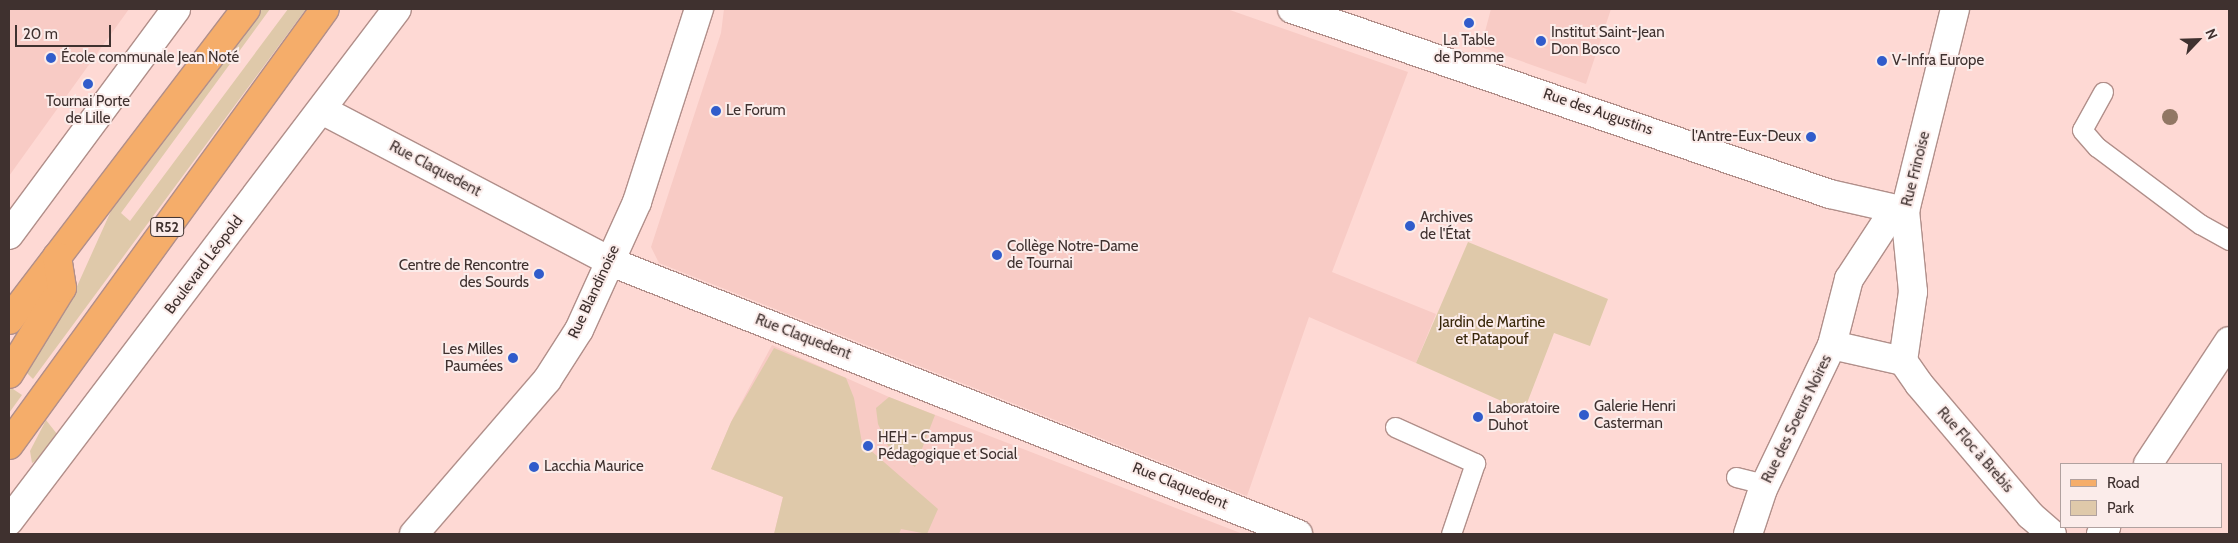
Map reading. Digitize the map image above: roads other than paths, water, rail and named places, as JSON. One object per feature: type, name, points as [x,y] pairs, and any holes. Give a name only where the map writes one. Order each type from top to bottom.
[{"type":"main road","points":[[9,320],[246,9]]},
{"type":"main road","name":"R52","points":[[9,445],[325,9]]},
{"type":"main road","points":[[9,374],[62,288],[57,256]]},
{"type":"street","points":[[9,235],[176,9]]},
{"type":"street","name":"Boulevard Léopold","points":[[9,520],[322,110],[396,9]]},
{"type":"street","name":"Rue Blandinoise","points":[[414,534],[547,380],[579,330],[637,202],[698,9]]},
{"type":"street","name":"Rue des Augustins","points":[[1292,9],[1830,194],[1905,211]]},
{"type":"street","name":"Rue Frinoise","points":[[1903,361],[1913,292],[1905,211],[1955,9]]},
{"type":"street","name":"Rue Claquedent","points":[[322,110],[611,262],[1298,534]]},
{"type":"street","points":[[1832,344],[1849,279],[1885,224],[1905,211]]},
{"type":"street","points":[[2149,463],[2229,341]]},
{"type":"street","name":"Rue des Soeurs Noires","points":[[1748,534],[1765,484],[1832,344],[1903,361]]},
{"type":"street","name":"Rue Floc à Brebis","points":[[1903,361],[1919,384],[2030,515],[2052,534]]},
{"type":"lane","points":[[2102,92],[2082,130],[2097,147],[2200,224],[2229,240]]},
{"type":"lane","points":[[1395,427],[1475,463],[1451,534]]},
{"type":"lane","points":[[1736,476],[1765,484]]},
{"type":"place","name":"La Table de Pomme","points":[[1469,23]]},
{"type":"place","name":"Institut Saint-Jean Don Bosco","points":[[1541,41]]},
{"type":"place","name":"École communale Jean Noté","points":[[51,58]]},
{"type":"place","name":"V-Infra Europe","points":[[1882,61]]},
{"type":"place","name":"Tournai Porte de Lille","points":[[88,84]]},
{"type":"place","name":"Le Forum","points":[[716,111]]},
{"type":"place","name":"l'Antre-Eux-Deux","points":[[1811,137]]},
{"type":"place","name":"Archives de l'État","points":[[1410,226]]},
{"type":"place","name":"Collège Notre-Dame de Tournai","points":[[997,255]]},
{"type":"place","name":"Centre de Rencontre des Sourds","points":[[539,274]]},
{"type":"place","name":"Les Milles Paumées","points":[[513,358]]},
{"type":"place","name":"Galerie Henri Casterman","points":[[1584,415]]},
{"type":"place","name":"Laboratoire Duhot","points":[[1478,417]]},
{"type":"place","name":"HEH - Campus Pédagogique et Social","points":[[868,446]]},
{"type":"place","name":"Lacchia Maurice","points":[[534,467]]},
{"type":"park label","name":"Jardin de Martine et Patapouf","points":[[1492,330]]}]
